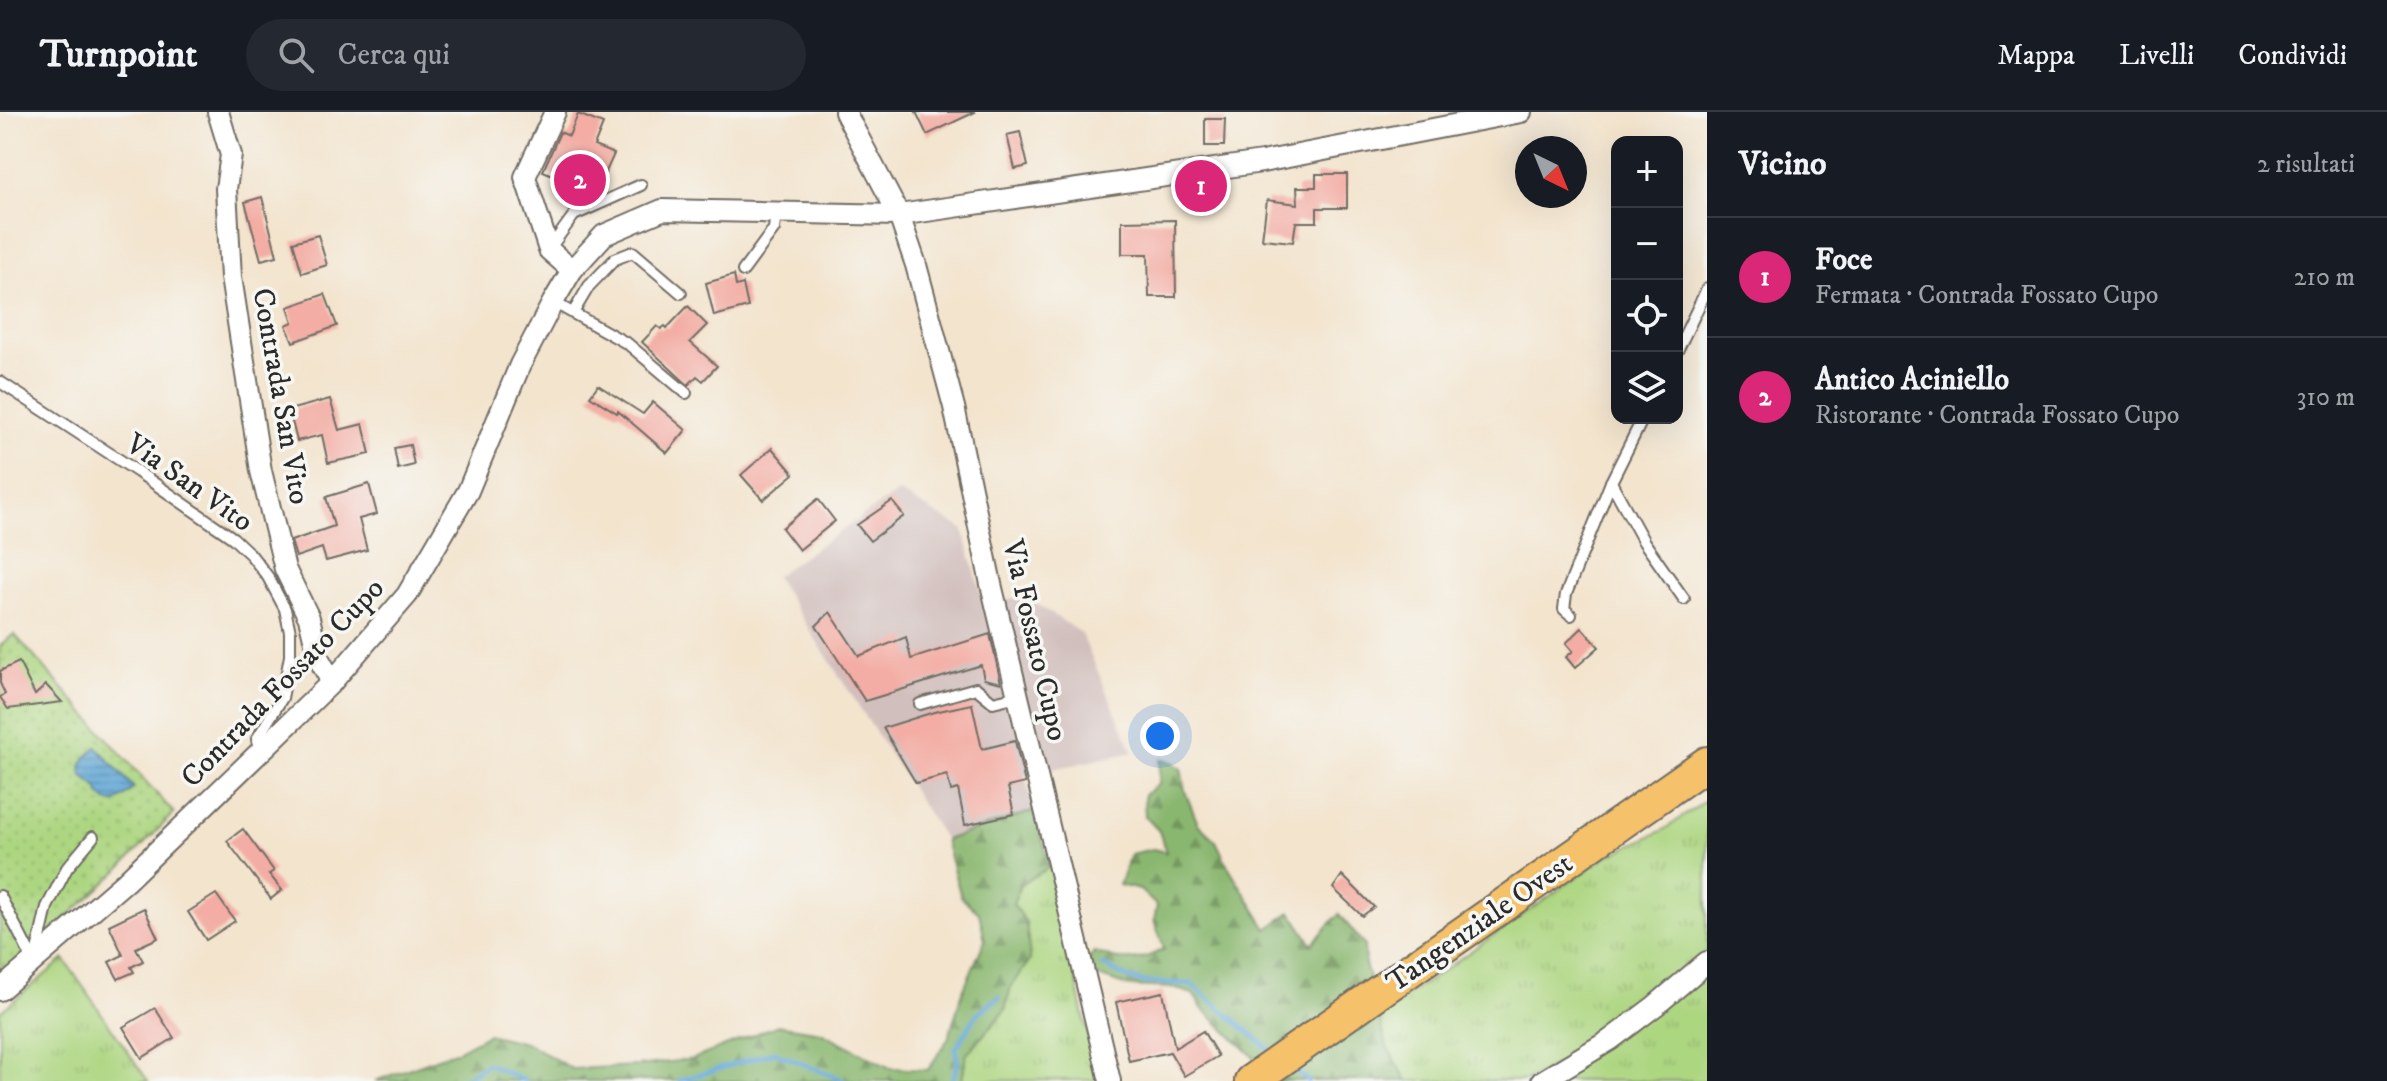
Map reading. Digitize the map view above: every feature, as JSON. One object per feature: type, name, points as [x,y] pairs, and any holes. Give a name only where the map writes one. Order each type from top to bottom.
[{"type":"main road","name":"Tangenziale Ovest","points":[[1251,1081],[1707,763]]},
{"type":"street","name":"Contrada San Vito","points":[[218,112],[231,155],[226,189],[231,277],[261,471],[285,569],[309,618],[319,659],[332,682]]},
{"type":"street","points":[[555,112],[525,177],[549,250],[572,270]]},
{"type":"street","points":[[845,112],[899,215]]},
{"type":"street","name":"Contrada Fossato Cupo","points":[[0,990],[125,882],[259,753],[332,682],[407,595],[468,491],[520,365],[553,302],[572,270],[604,235],[662,210],[899,215],[1262,162],[1521,112]]},
{"type":"street","name":"Via Fossato Cupo","points":[[899,215],[916,265],[954,407],[991,584],[1110,1081]]},
{"type":"street","points":[[1542,1081],[1610,1040],[1707,962]]},
{"type":"lane","points":[[549,250],[574,215],[641,185]]},
{"type":"lane","points":[[743,271],[774,229],[776,212]]},
{"type":"lane","points":[[573,313],[589,286],[615,259],[633,252],[681,293]]},
{"type":"lane","points":[[1683,339],[1707,289]]},
{"type":"lane","points":[[553,302],[628,344],[686,393]]},
{"type":"lane","name":"Via San Vito","points":[[0,382],[233,538],[268,577],[285,609],[290,632],[290,656],[282,698],[257,739],[259,753]]},
{"type":"lane","points":[[1571,615],[1564,609],[1566,594],[1611,482],[1640,424]]},
{"type":"lane","points":[[1611,482],[1644,542],[1684,599]]},
{"type":"lane","points":[[920,704],[976,688],[993,702],[1018,696]]},
{"type":"lane","points":[[34,962],[47,907],[67,868],[93,837]]},
{"type":"lane","points":[[0,896],[34,962]]},
{"type":"shaded area","points":[[898,492],[963,529],[985,607],[1023,595],[1081,633],[1133,752],[1025,775],[1033,811],[945,840],[775,576]]},
{"type":"green space","points":[[14,634],[174,813],[117,872],[0,978],[0,646]]},
{"type":"green space","points":[[1160,760],[1172,762],[1181,768],[1185,791],[1198,824],[1216,841],[1267,929],[1291,912],[1312,944],[1339,914],[1364,945],[1365,964],[1387,1047],[1407,1081],[1270,1081],[1272,1074],[1202,1008],[1193,994],[1174,988],[1127,986],[1095,975],[1088,960],[1094,952],[1113,958],[1137,960],[1164,949],[1154,920],[1157,906],[1140,890],[1119,885],[1130,854],[1153,849],[1166,852],[1159,831],[1145,816],[1144,795],[1159,784]]},
{"type":"green space","points":[[1707,800],[1707,952],[1637,1012],[1585,1050],[1525,1081],[1407,1081],[1387,1047],[1378,1016],[1607,856],[1662,831]]},
{"type":"green space","points":[[1033,811],[1051,866],[1020,885],[1013,904],[1026,922],[1030,960],[1011,986],[1005,1010],[966,1055],[962,1081],[375,1081],[457,1051],[488,1034],[529,1044],[572,1069],[638,1066],[693,1059],[778,1025],[821,1032],[890,1068],[928,1070],[948,1039],[964,988],[985,940],[979,913],[961,897],[945,840]]},
{"type":"green space","points":[[1051,866],[1098,1080],[962,1081],[966,1055],[1005,1010],[1011,986],[1030,960],[1026,923],[1013,904],[1020,885]]},
{"type":"green space","points":[[64,959],[148,1081],[0,1081],[0,1012]]},
{"type":"green space","points":[[1707,970],[1707,1081],[1555,1081]]},
{"type":"water","points":[[97,747],[134,788],[115,802],[106,801],[82,774],[84,761]]},
{"type":"building","points":[[916,112],[975,112],[927,135]]},
{"type":"building","points":[[578,114],[603,124],[594,146],[614,154],[605,174],[599,171],[591,191],[543,171],[560,132],[569,136]]},
{"type":"building","points":[[1205,119],[1225,119],[1224,146],[1205,146]]},
{"type":"building","points":[[1020,132],[1028,166],[1015,169],[1007,135]]},
{"type":"building","points":[[1316,174],[1347,174],[1347,208],[1317,208],[1317,222],[1296,222],[1293,242],[1262,239],[1267,200],[1298,204],[1297,187],[1316,187]]},
{"type":"building","points":[[262,197],[277,256],[261,260],[245,202]]},
{"type":"building","points":[[1175,220],[1176,297],[1149,297],[1148,254],[1122,254],[1122,221]]},
{"type":"building","points":[[318,235],[327,265],[302,273],[293,242]]},
{"type":"building","points":[[734,275],[736,286],[743,284],[748,307],[714,316],[706,283]]},
{"type":"building","points":[[325,294],[337,326],[293,342],[286,325],[293,322],[288,307]]},
{"type":"building","points":[[688,306],[707,325],[690,342],[717,366],[703,381],[697,376],[688,385],[642,342],[657,326],[667,328]]},
{"type":"building","points":[[598,385],[643,414],[653,402],[686,430],[667,453],[618,411],[590,396]]},
{"type":"building","points":[[330,399],[339,430],[363,424],[370,454],[328,463],[322,435],[297,441],[289,410]]},
{"type":"building","points":[[410,445],[414,465],[398,469],[394,448]]},
{"type":"building","points":[[772,448],[794,474],[763,500],[741,475]]},
{"type":"building","points":[[369,484],[377,514],[359,519],[367,550],[326,561],[322,548],[296,557],[291,541],[334,526],[326,497]]},
{"type":"building","points":[[818,499],[835,521],[799,550],[782,528]]},
{"type":"building","points":[[892,501],[904,516],[870,541],[857,525]]},
{"type":"building","points":[[830,612],[859,656],[906,637],[911,659],[990,634],[1001,683],[984,679],[981,665],[865,701],[816,626]]},
{"type":"building","points":[[1582,628],[1599,647],[1575,668],[1566,657],[1573,651],[1566,643]]},
{"type":"building","points":[[19,662],[35,695],[46,685],[62,702],[8,709],[0,697],[5,694],[0,683],[0,671]]},
{"type":"building","points":[[972,704],[982,749],[1015,741],[1025,783],[1008,787],[1014,814],[965,825],[958,789],[951,791],[947,775],[916,783],[883,728]]},
{"type":"building","points":[[243,829],[274,871],[269,874],[282,890],[271,899],[227,841]]},
{"type":"building","points":[[1342,875],[1374,907],[1362,916],[1333,888]]},
{"type":"building","points":[[216,894],[235,921],[206,940],[188,912]]},
{"type":"building","points":[[144,908],[158,938],[136,948],[143,961],[131,967],[134,972],[118,979],[109,962],[123,955],[109,925]]},
{"type":"building","points":[[1163,992],[1175,1048],[1203,1031],[1218,1056],[1184,1076],[1170,1052],[1129,1061],[1116,1002]]},
{"type":"building","points":[[155,1008],[174,1038],[142,1058],[123,1027]]},
{"type":"waterway","points":[[1103,965],[1127,978],[1143,982],[1191,984],[1274,1053]]},
{"type":"waterway","points":[[952,1081],[958,1063],[955,1050],[977,1014],[999,997]]},
{"type":"waterway","points":[[679,1081],[774,1052],[845,1081]]},
{"type":"waterway","points":[[459,1081],[488,1064],[524,1081]]},
{"type":"waterway","points":[[1291,1067],[1308,1081]]},
{"type":"place","name":"Antico Aciniello","points":[[580,180]]},
{"type":"place","name":"Foce","points":[[1201,186]]}]
